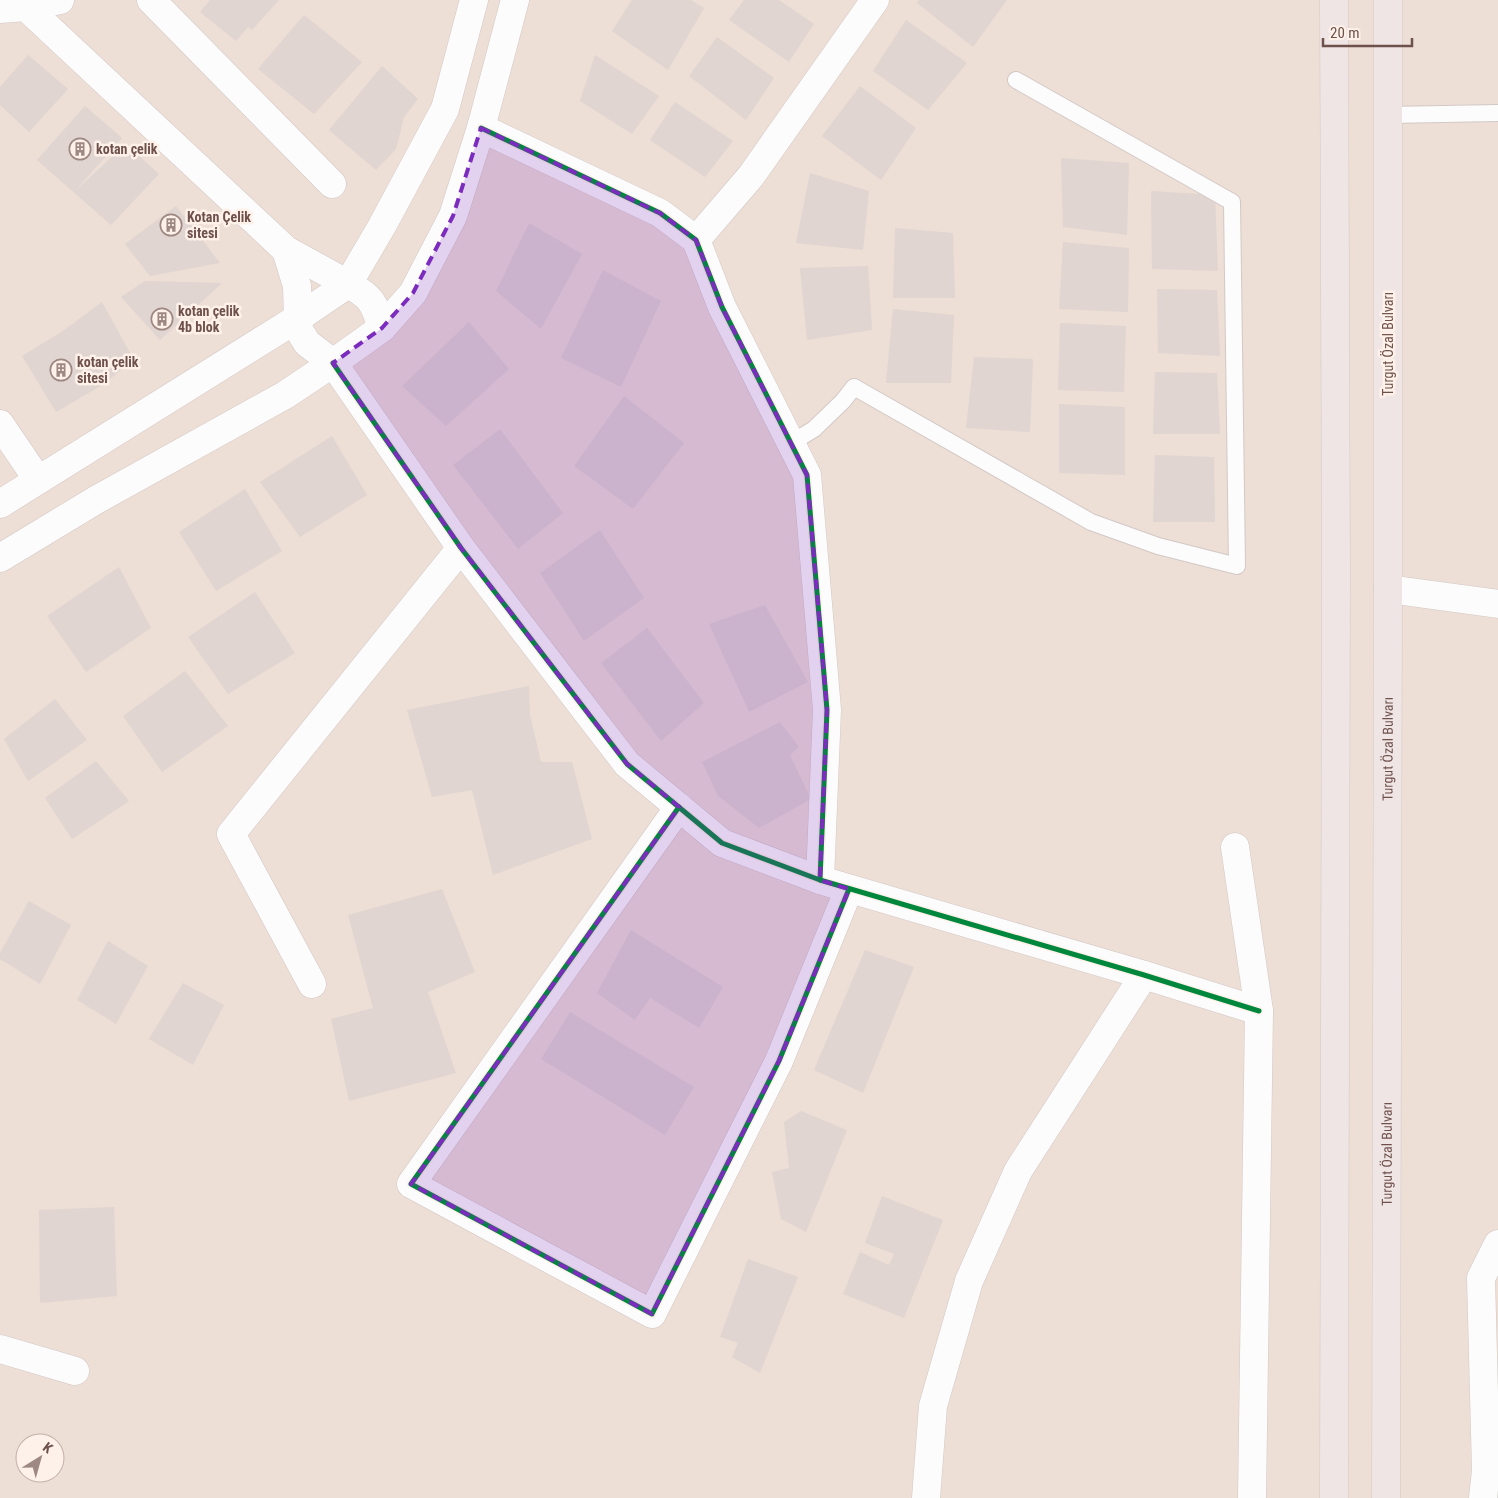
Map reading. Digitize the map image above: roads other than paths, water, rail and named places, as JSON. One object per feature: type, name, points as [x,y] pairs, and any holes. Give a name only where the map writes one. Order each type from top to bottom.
[{"type":"highway","points":[[1334,0],[1336,571],[1334,1498]]},
{"type":"highway","name":"Turgut Özal Bulvarı","points":[[1386,1498],[1388,0]]},
{"type":"street","points":[[13,8],[60,0]]},
{"type":"street","points":[[151,0],[332,184]]},
{"type":"street","points":[[0,504],[298,318],[348,284],[382,226],[445,109],[474,0]]},
{"type":"street","points":[[0,558],[96,500],[285,395],[382,328],[413,293],[453,216],[481,128],[515,0]]},
{"type":"street","points":[[696,240],[751,176],[874,0]]},
{"type":"street","points":[[13,8],[286,250],[363,292],[375,306],[382,328]]},
{"type":"street","points":[[481,128],[660,213],[696,240],[722,307],[807,476],[827,710],[820,880]]},
{"type":"street","points":[[286,250],[296,286],[299,330],[307,344],[333,363],[461,548],[627,764],[722,843],[820,880],[1144,975],[1259,1011]]},
{"type":"street","points":[[0,424],[38,480]]},
{"type":"street","points":[[312,984],[231,834],[461,548]]},
{"type":"street","points":[[1388,589],[1498,604]]},
{"type":"street","points":[[679,807],[411,1184],[652,1314],[779,1061],[849,888]]},
{"type":"street","points":[[1235,848],[1259,1011],[1252,1498]]},
{"type":"street","points":[[926,1498],[933,1406],[969,1280],[1018,1171],[1144,975]]},
{"type":"street","points":[[1483,1498],[1486,1471],[1481,1278],[1498,1244]]},
{"type":"street","points":[[0,1349],[75,1371]]},
{"type":"lane","points":[[791,443],[814,429],[843,401],[854,387],[1092,522],[1158,546],[1237,566],[1232,202],[1016,80]]},
{"type":"lane","points":[[1388,116],[1498,113]]},
{"type":"place","name":"kotan çelik","points":[[80,149]]},
{"type":"place","name":"Kotan Çelik sitesi","points":[[171,225]]},
{"type":"place","name":"kotan çelik 4b blok","points":[[162,319]]},
{"type":"place","name":"kotan çelik sitesi","points":[[61,370]]}]
